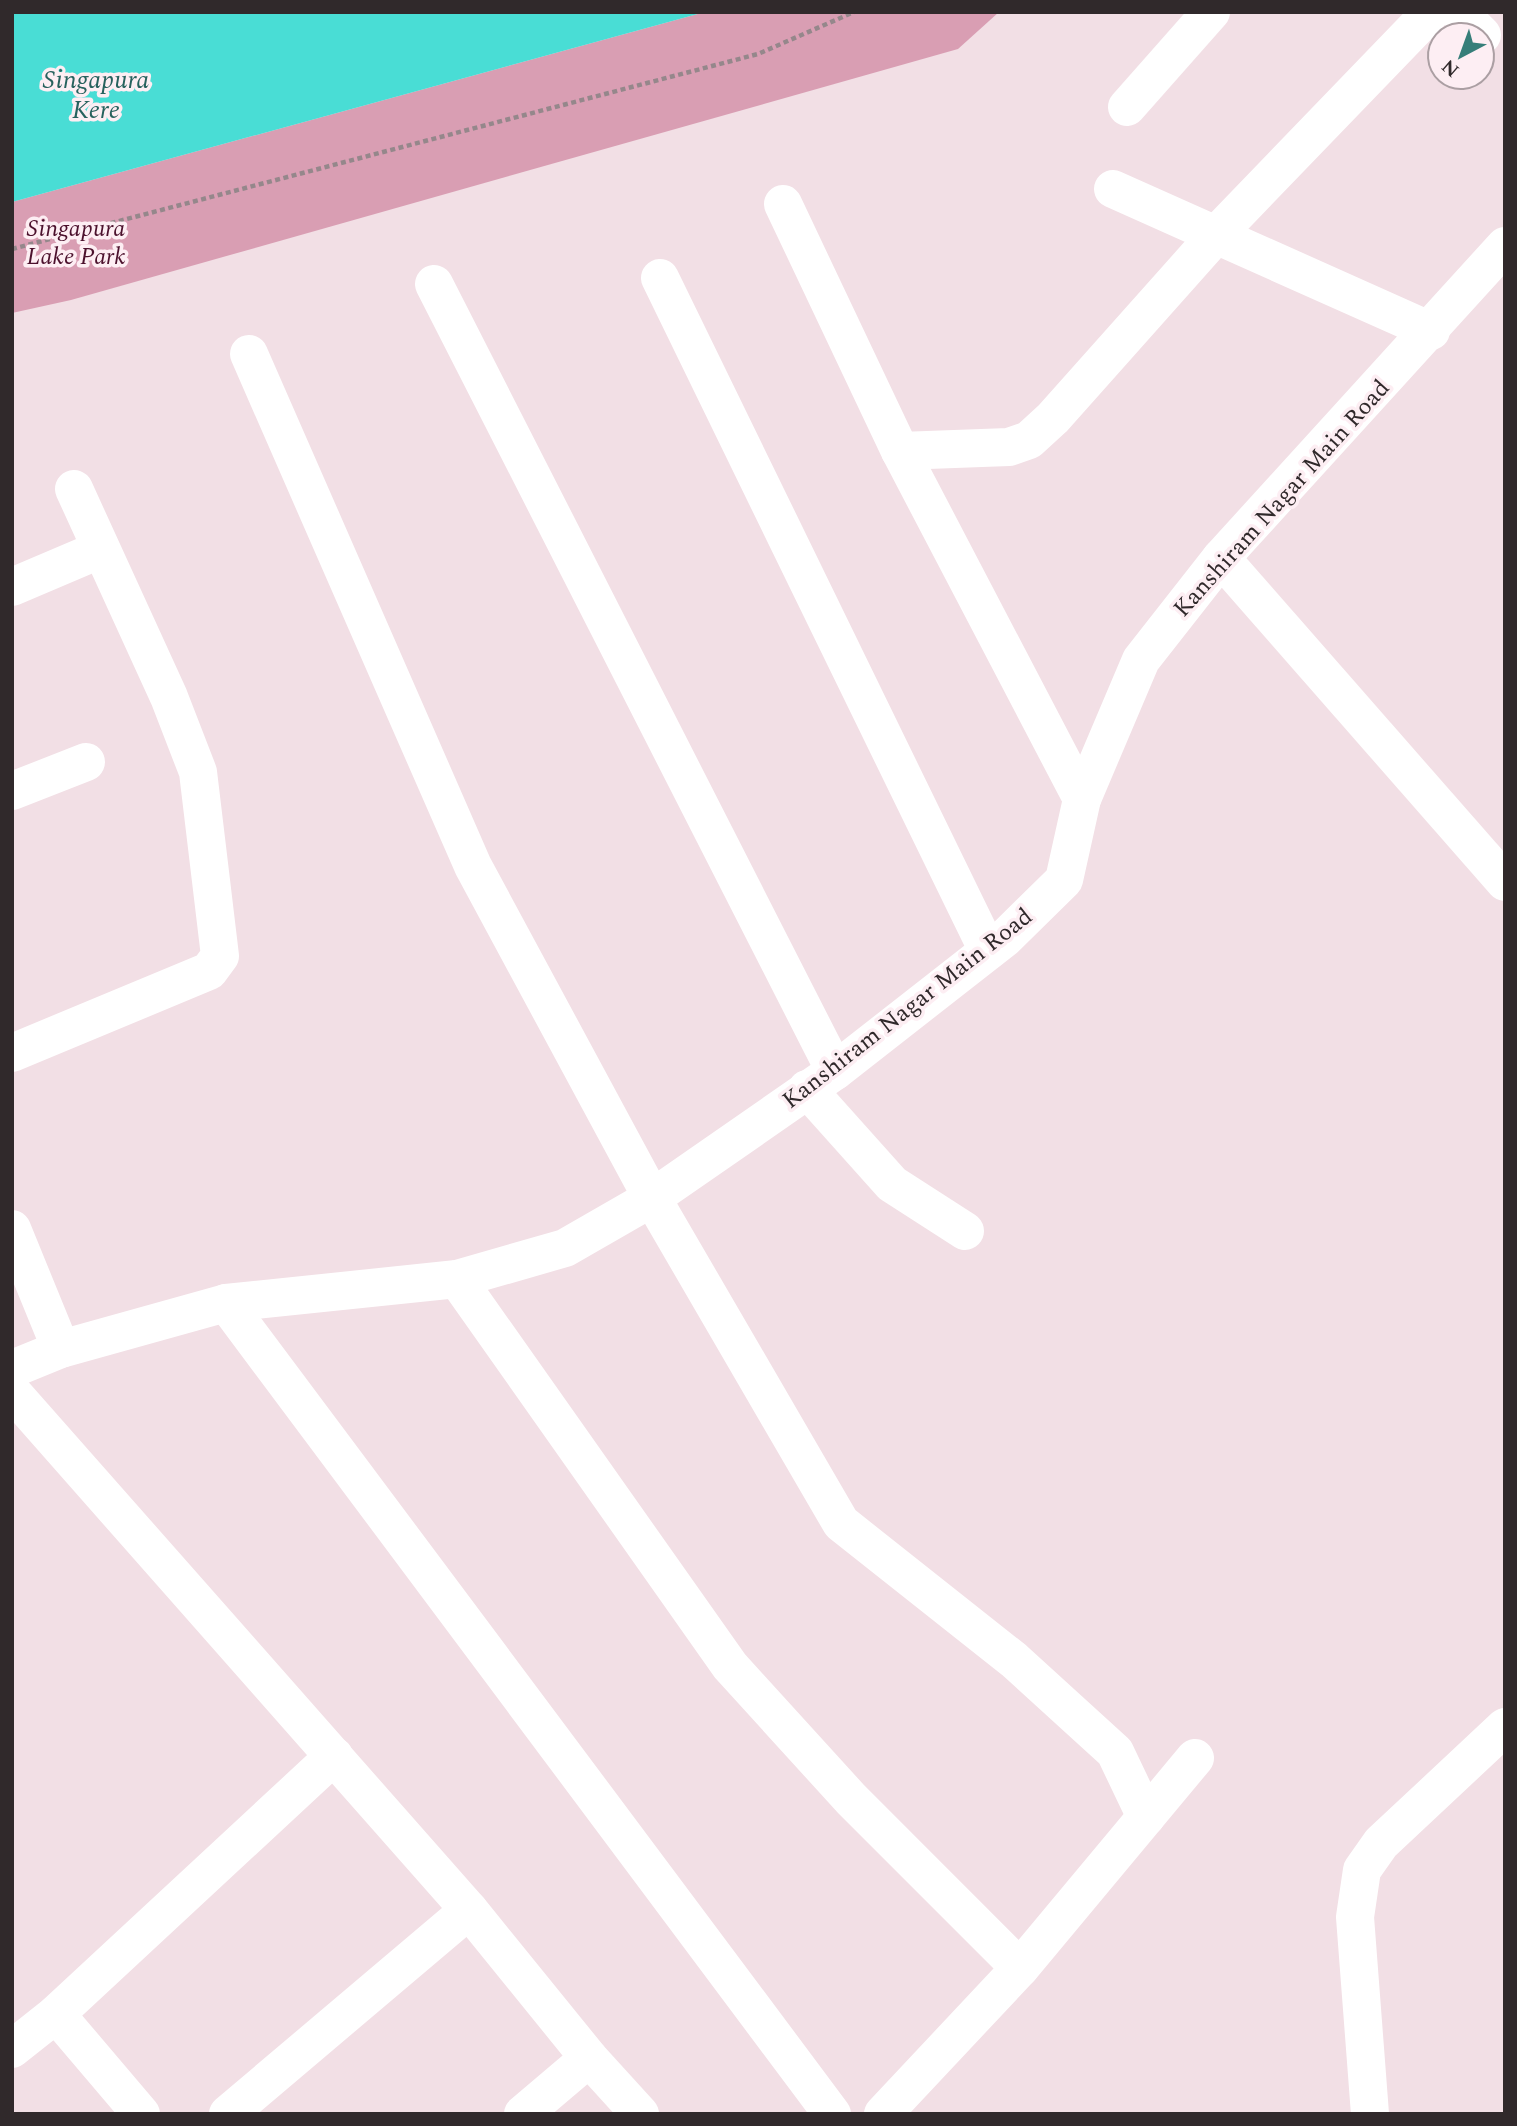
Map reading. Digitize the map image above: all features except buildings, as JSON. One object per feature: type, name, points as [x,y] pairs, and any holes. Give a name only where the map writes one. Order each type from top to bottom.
[{"type":"street","points":[[1127,107],[1211,12]]},
{"type":"street","points":[[900,452],[1009,447],[1029,440],[1053,418],[1216,235],[1431,12]]},
{"type":"street","points":[[1113,189],[1430,331]]},
{"type":"street","points":[[783,204],[900,452],[1082,799]]},
{"type":"street","name":"Kanshiram Nagar Main Road","points":[[12,1369],[61,1349],[226,1303],[457,1279],[565,1248],[652,1198],[821,1080],[988,951],[1064,880],[1082,799],[1141,660],[1221,558],[1505,246]]},
{"type":"street","points":[[660,278],[988,951]]},
{"type":"street","points":[[434,284],[821,1080],[892,1184],[965,1231]]},
{"type":"street","points":[[249,354],[473,866],[652,1198],[841,1523],[1013,1660],[1115,1752],[1146,1816]]},
{"type":"street","points":[[12,1054],[209,971],[220,956],[198,772],[169,697],[99,550],[74,489]]},
{"type":"street","points":[[12,587],[99,550]]},
{"type":"street","points":[[1221,558],[1505,882]]},
{"type":"street","points":[[12,791],[86,762]]},
{"type":"street","points":[[12,1229],[61,1349]]},
{"type":"street","points":[[457,1279],[730,1666],[851,1799],[1020,1968]]},
{"type":"street","points":[[226,1303],[832,2114]]},
{"type":"street","points":[[12,1392],[469,1909],[589,2058],[640,2114]]},
{"type":"street","points":[[1370,2114],[1355,1917],[1362,1870],[1381,1843],[1505,1727]]},
{"type":"street","points":[[12,2049],[56,2014],[334,1756]]},
{"type":"street","points":[[883,2114],[1020,1968],[1195,1758]]},
{"type":"street","points":[[228,2114],[469,1909]]},
{"type":"street","points":[[56,2014],[141,2114]]},
{"type":"street","points":[[523,2114],[589,2058]]},
{"type":"path","points":[[12,249],[758,54],[854,12]]},
{"type":"green space","name":"Singapura Lake Park","points":[[705,12],[999,12],[958,49],[71,300],[12,313],[12,202]]},
{"type":"water","name":"Singapura Kere","points":[[12,12],[705,12],[12,202]]}]
